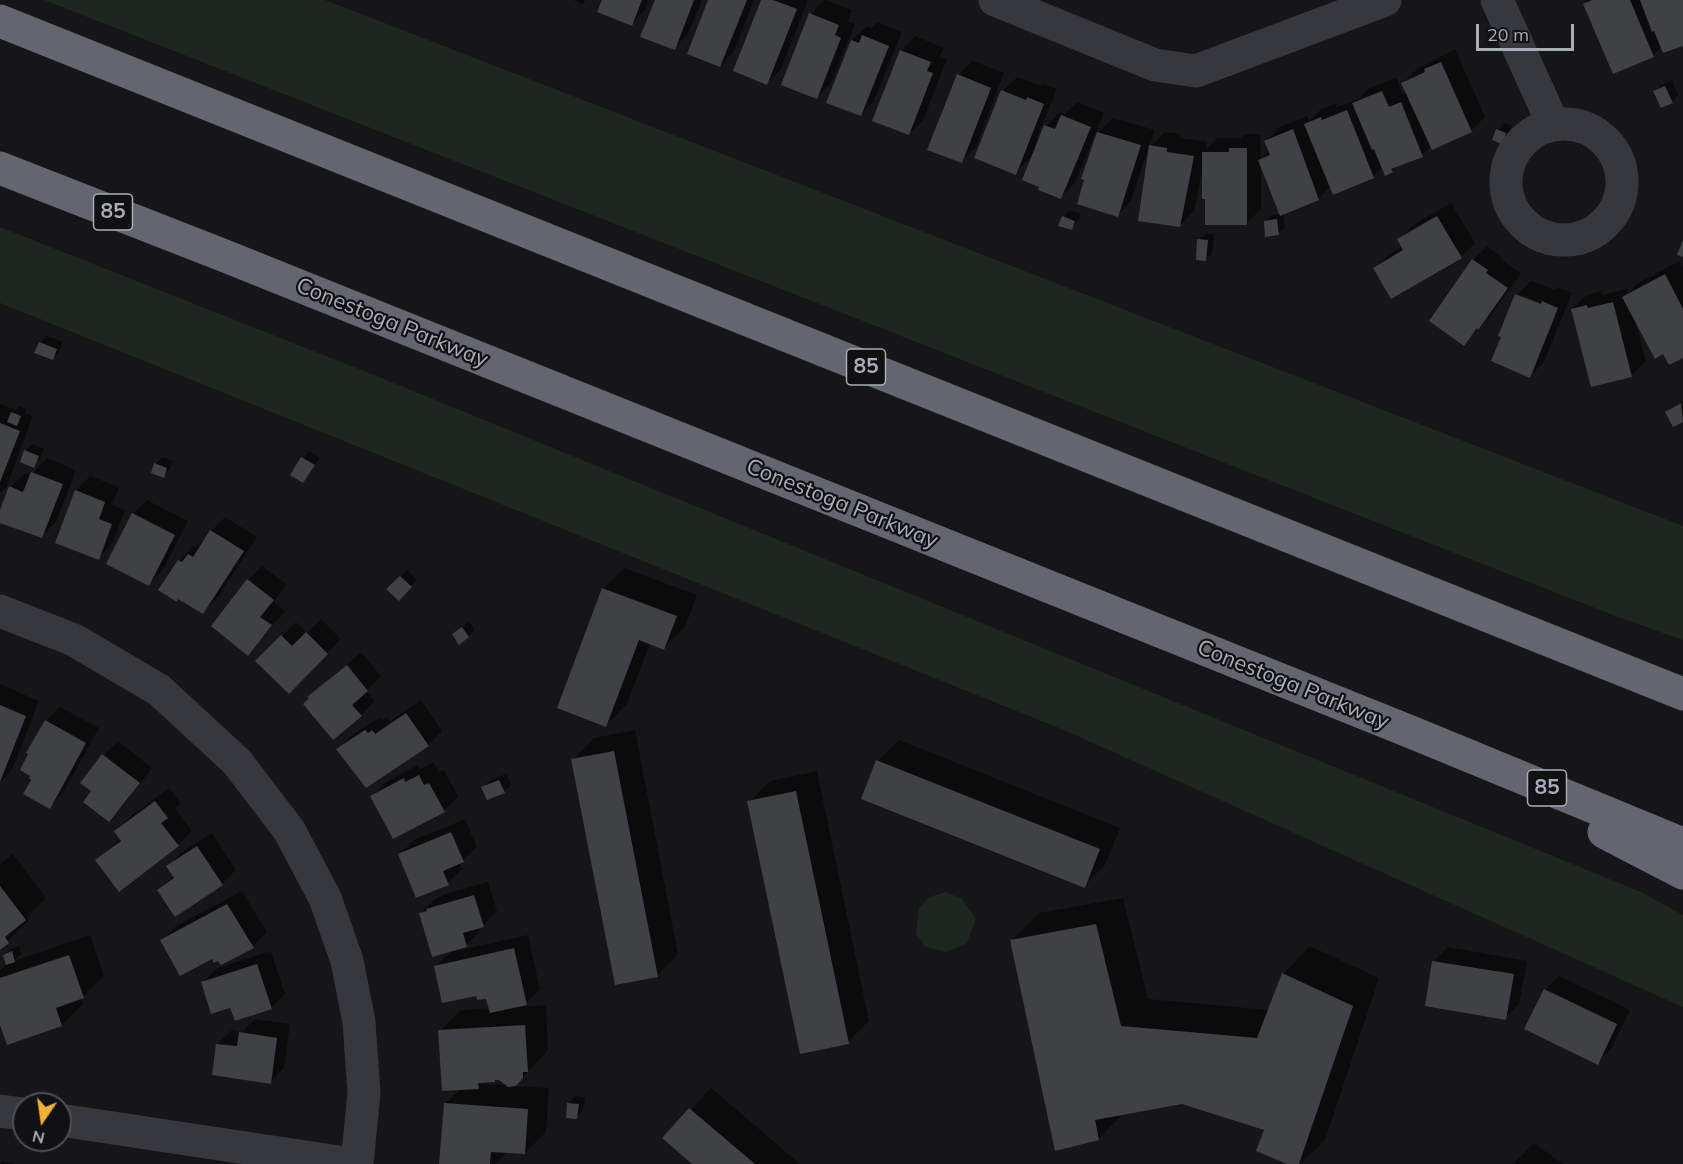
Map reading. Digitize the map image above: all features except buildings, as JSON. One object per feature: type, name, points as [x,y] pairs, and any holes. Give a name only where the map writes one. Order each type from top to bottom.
[{"type":"highway","name":"85","points":[[0,21],[1683,694]]},
{"type":"highway","name":"Conestoga Parkway","points":[[0,168],[1411,732],[1683,844]]},
{"type":"highway","points":[[1597,659],[1683,686]]},
{"type":"highway","points":[[1411,732],[1683,873]]},
{"type":"street","points":[[995,0],[1155,65],[1197,71],[1385,0]]},
{"type":"street","points":[[1497,0],[1553,124]]},
{"type":"street","points":[[0,611],[74,640],[159,690],[237,762],[289,831],[325,898],[347,961],[359,1022],[364,1093],[354,1164],[72,1122]]},
{"type":"shaded area","points":[[44,0],[325,0],[1683,526],[1683,640],[1618,617]]},
{"type":"shaded area","points":[[0,227],[374,375],[1641,892],[1683,915],[1683,1007],[1064,730],[0,303]]},
{"type":"shaded area","points":[[946,892],[962,899],[976,919],[967,943],[946,952],[925,947],[916,933],[919,908],[929,897]]}]
